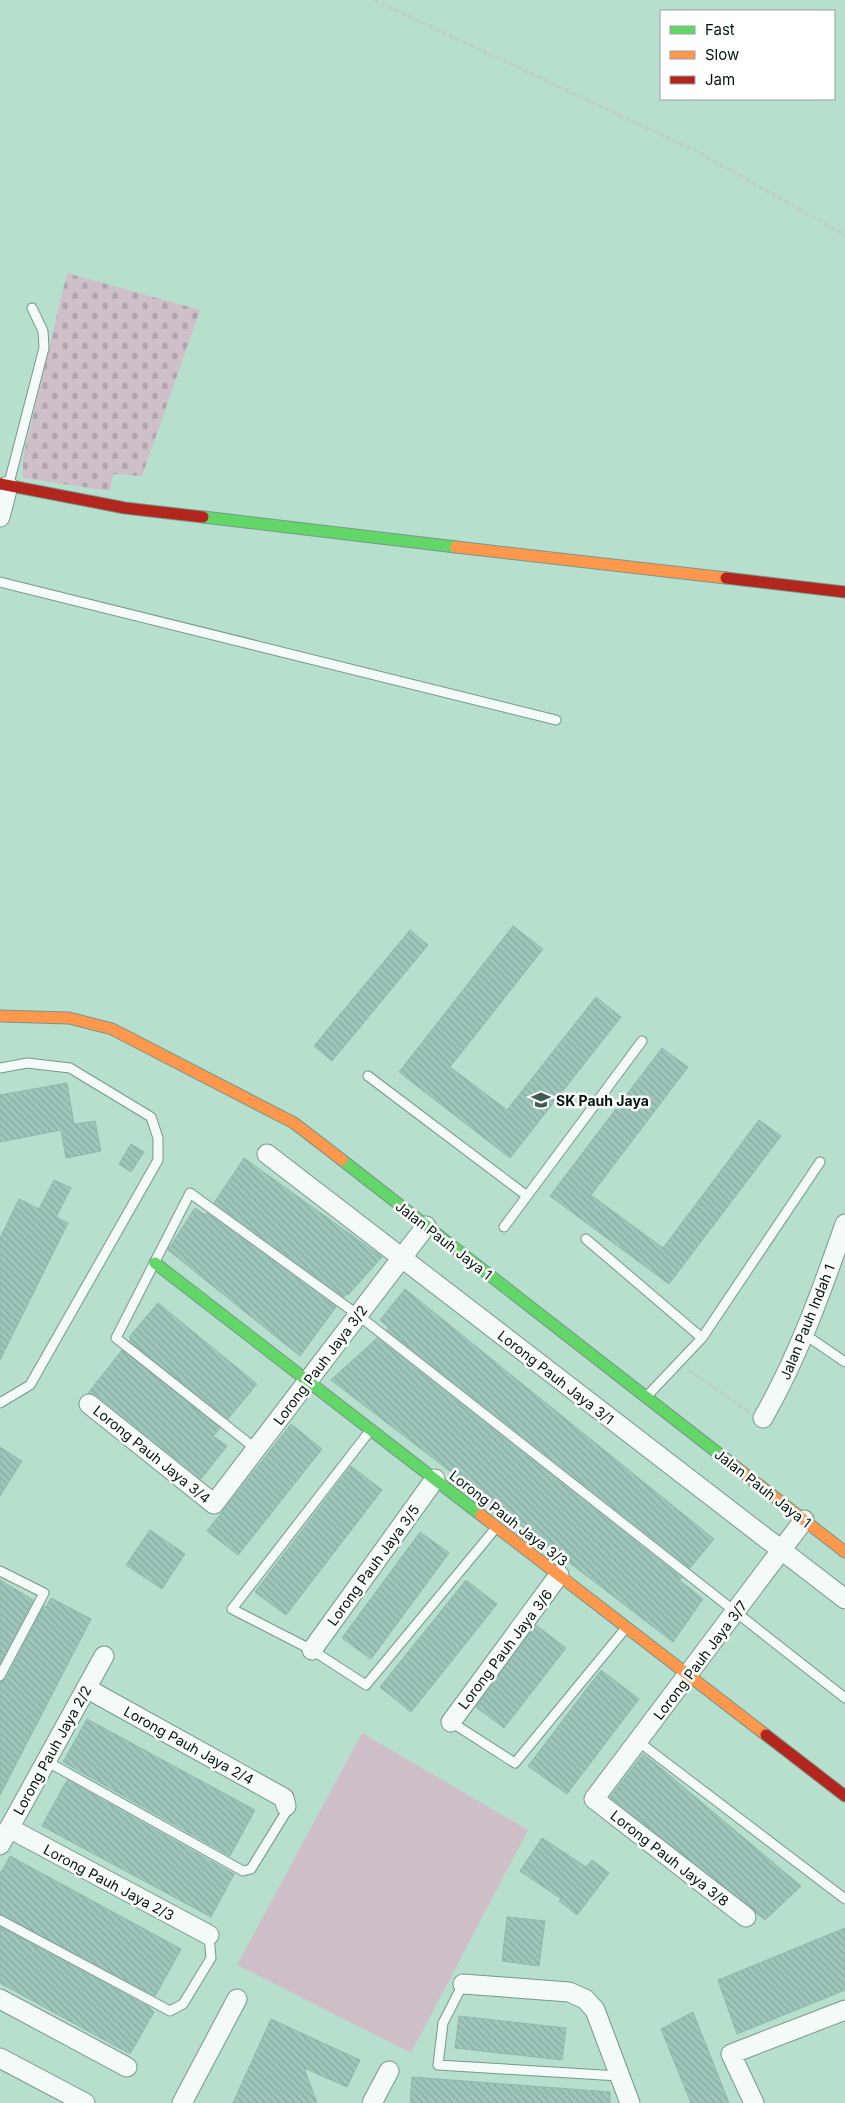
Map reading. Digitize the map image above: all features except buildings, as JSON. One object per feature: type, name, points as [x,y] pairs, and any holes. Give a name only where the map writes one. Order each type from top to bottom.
[{"type":"street","points":[[0,517],[4,485],[125,508],[845,592]]},
{"type":"street","name":"Jalan Pauh Jaya 1","points":[[0,1016],[69,1018],[112,1029],[199,1072],[294,1123],[845,1552]]},
{"type":"street","name":"Lorong Pauh Jaya 3/1","points":[[267,1154],[845,1599]]},
{"type":"street","name":"Jalan Pauh Indah 1","points":[[764,1418],[804,1334],[845,1224]]},
{"type":"street","name":"Lorong Pauh Jaya 3/2","points":[[214,1504],[426,1226]]},
{"type":"street","name":"Lorong Pauh Jaya 3/3","points":[[155,1263],[845,1796]]},
{"type":"street","name":"Lorong Pauh Jaya 3/4","points":[[90,1404],[214,1504]]},
{"type":"street","name":"Lorong Pauh Jaya 3/5","points":[[312,1650],[435,1479]]},
{"type":"street","name":"Lorong Pauh Jaya 3/7","points":[[594,1799],[640,1742],[804,1520]]},
{"type":"street","name":"Lorong Pauh Jaya 3/6","points":[[451,1722],[559,1575]]},
{"type":"street","name":"Lorong Pauh Jaya 2/2","points":[[4,1836],[104,1656]]},
{"type":"street","name":"Lorong Pauh Jaya 2/4","points":[[86,1688],[284,1798],[286,1806]]},
{"type":"street","name":"Lorong Pauh Jaya 3/8","points":[[594,1799],[746,1917]]},
{"type":"street","name":"Lorong Pauh Jaya 2/3","points":[[4,1836],[209,1935]]},
{"type":"street","points":[[463,1984],[569,1992],[585,2000],[595,2010],[630,2103]]},
{"type":"street","points":[[0,1999],[127,2067]]},
{"type":"street","points":[[182,2103],[237,1999]]},
{"type":"street","points":[[754,2103],[731,2054],[845,2010]]},
{"type":"street","points":[[0,2058],[85,2103]]},
{"type":"street","points":[[372,2103],[389,2071]]},
{"type":"lane","points":[[4,485],[44,348],[43,331],[32,308]]},
{"type":"lane","points":[[0,582],[556,720]]},
{"type":"lane","points":[[504,1227],[642,1041]]},
{"type":"lane","points":[[0,1068],[27,1064],[70,1068],[151,1117],[158,1138],[158,1160],[30,1385],[0,1403]]},
{"type":"lane","points":[[368,1076],[527,1196]]},
{"type":"lane","points":[[646,1397],[702,1338],[820,1162]]},
{"type":"lane","points":[[256,1449],[116,1338],[190,1193],[358,1315],[737,1611],[845,1698]]},
{"type":"lane","points":[[586,1239],[702,1338]]},
{"type":"lane","points":[[804,1334],[845,1362]]},
{"type":"lane","points":[[371,1429],[232,1609],[312,1650],[366,1685],[497,1527]]},
{"type":"lane","points":[[0,1571],[44,1593],[0,1676]]},
{"type":"lane","points":[[451,1722],[516,1763],[627,1627]]},
{"type":"lane","points":[[640,1742],[845,1899]]},
{"type":"lane","points":[[46,1761],[243,1871],[251,1869],[286,1812],[286,1806]]},
{"type":"lane","points":[[0,1920],[170,2011],[182,2004],[211,1958],[209,1935]]},
{"type":"lane","points":[[463,1984],[443,2023],[438,2065],[619,2076]]},
{"type":"path","points":[[374,0],[696,150],[845,235]]},
{"type":"path","points":[[679,1363],[747,1412],[764,1418]]},
{"type":"green space","points":[[67,273],[200,310],[142,476],[113,474],[110,491],[23,478],[23,458]]},
{"type":"green space","points":[[362,1733],[528,1830],[411,2053],[237,1965]]},
{"type":"traffic: fast","points":[[203,517],[456,547]]},
{"type":"traffic: fast","points":[[342,1160],[732,1464]]},
{"type":"traffic: fast","points":[[155,1263],[481,1515]]},
{"type":"traffic: slow","points":[[456,547],[726,578]]},
{"type":"traffic: slow","points":[[0,1016],[69,1018],[112,1029],[294,1123],[342,1160]]},
{"type":"traffic: slow","points":[[732,1464],[845,1552]]},
{"type":"traffic: slow","points":[[481,1515],[766,1735]]},
{"type":"traffic: jam","points":[[0,484],[125,508],[203,517]]},
{"type":"traffic: jam","points":[[726,578],[845,592]]},
{"type":"traffic: jam","points":[[766,1735],[845,1796]]},
{"type":"place","name":"SK Pauh Jaya","points":[[541,1100]]}]
